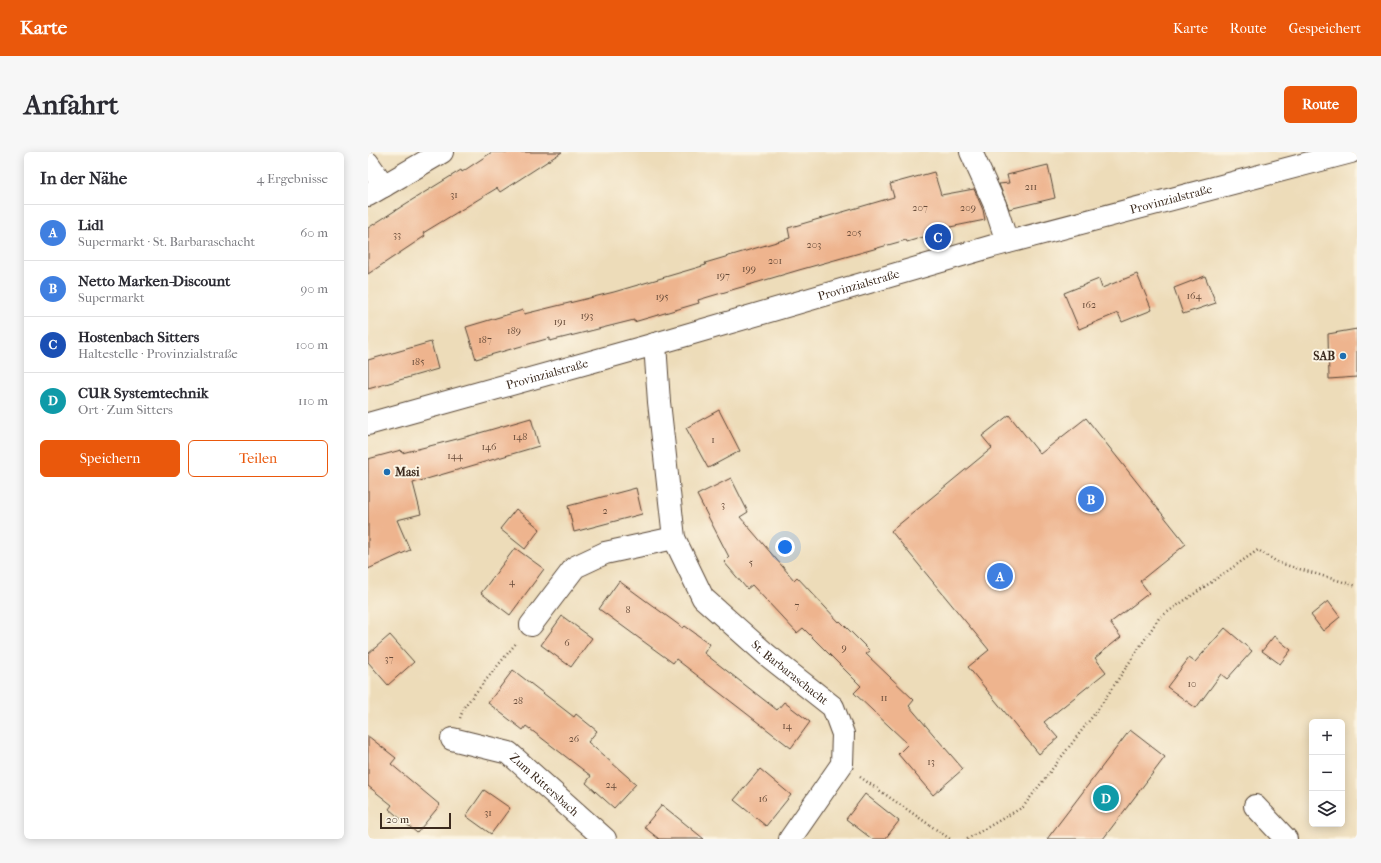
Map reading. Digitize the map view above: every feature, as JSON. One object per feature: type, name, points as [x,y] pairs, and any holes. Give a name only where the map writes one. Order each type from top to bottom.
[{"type":"street","points":[[368,163],[376,190],[442,152]]},
{"type":"street","points":[[971,152],[995,205],[1007,242]]},
{"type":"street","name":"Provinzialstraße","points":[[368,424],[655,344],[1007,242],[1351,152]]},
{"type":"street","name":"St. Barbaraschacht","points":[[655,344],[658,402],[674,538],[703,598],[767,655],[832,707],[843,734],[842,764]]},
{"type":"street","points":[[531,625],[575,567],[604,553],[674,538]]},
{"type":"street","name":"Zum Rittersbach","points":[[452,739],[509,753],[605,839]]},
{"type":"street","points":[[790,839],[842,764]]},
{"type":"street","points":[[1255,806],[1286,839]]},
{"type":"path","points":[[967,839],[1023,807],[1099,708],[1159,618],[1258,550],[1279,563],[1357,586]]},
{"type":"path","points":[[452,739],[464,707],[531,625]]},
{"type":"path","points":[[842,764],[950,839]]},
{"type":"building","points":[[492,152],[562,152],[500,192],[497,188],[423,233],[425,236],[368,274],[368,228],[461,170],[462,172]]},
{"type":"building","points":[[1048,165],[1055,198],[1009,209],[999,184],[1009,183],[1007,175]]},
{"type":"building","points":[[934,172],[941,195],[974,189],[983,210],[985,220],[950,227],[950,229],[907,242],[906,240],[799,270],[698,300],[699,303],[634,322],[634,320],[550,341],[550,338],[476,359],[466,327],[523,310],[524,314],[614,292],[790,238],[788,228],[894,197],[890,184]]},
{"type":"building","points":[[1137,274],[1152,310],[1122,322],[1118,313],[1079,329],[1064,293],[1099,279],[1102,288]]},
{"type":"building","points":[[1205,276],[1216,303],[1183,314],[1174,288]]},
{"type":"building","name":"SAB","points":[[1357,329],[1357,377],[1329,379],[1328,334]]},
{"type":"building","points":[[431,342],[438,369],[368,389],[368,360]]},
{"type":"building","points":[[719,410],[740,451],[708,468],[686,428]]},
{"type":"building","points":[[1009,415],[1040,454],[1086,418],[1186,544],[1140,581],[1149,593],[1110,623],[1121,637],[1095,658],[1106,672],[1044,722],[1058,738],[1039,754],[968,667],[989,650],[891,531],[992,448],[982,436]]},
{"type":"building","points":[[531,418],[539,446],[413,483],[421,514],[397,520],[410,550],[368,569],[368,459],[401,450],[402,453]]},
{"type":"building","points":[[731,478],[748,512],[740,517],[794,580],[797,577],[839,622],[840,621],[870,651],[866,654],[914,700],[909,706],[963,769],[933,795],[898,754],[908,744],[854,693],[861,686],[803,628],[797,633],[752,585],[747,589],[724,562],[729,557],[697,495]]},
{"type":"building","points":[[636,488],[642,514],[574,532],[568,506]]},
{"type":"building","points":[[516,509],[540,529],[525,549],[500,529]]},
{"type":"building","points":[[515,548],[544,569],[510,615],[481,593]]},
{"type":"building","points":[[619,581],[683,628],[685,626],[710,644],[704,653],[777,710],[784,702],[810,722],[791,748],[676,659],[673,663],[599,609]]},
{"type":"building","points":[[1328,601],[1340,617],[1323,631],[1311,615]]},
{"type":"building","points":[[562,616],[592,638],[571,667],[541,645]]},
{"type":"building","points":[[1225,628],[1252,651],[1227,679],[1221,674],[1196,708],[1167,687],[1189,658],[1195,662]]},
{"type":"building","points":[[390,635],[414,662],[388,685],[368,662],[368,654]]},
{"type":"building","points":[[1274,636],[1291,650],[1280,664],[1262,651]]},
{"type":"building","points":[[513,670],[574,717],[576,714],[597,731],[588,742],[636,784],[614,808],[586,783],[591,776],[526,726],[523,730],[488,703]]},
{"type":"building","points":[[1130,730],[1165,757],[1103,839],[1047,839]]},
{"type":"building","points":[[368,736],[396,758],[391,764],[440,805],[417,833],[389,809],[392,805],[368,786]]},
{"type":"building","points":[[760,769],[791,795],[766,826],[734,800]]},
{"type":"building","points":[[484,790],[510,808],[491,834],[466,816]]},
{"type":"building","points":[[865,794],[899,821],[885,839],[872,839],[846,819]]},
{"type":"building","points":[[662,805],[704,839],[659,839],[644,827]]},
{"type":"place","name":"Hostenbach Sitters","points":[[938,237]]},
{"type":"place","name":"SAB","points":[[1343,356]]},
{"type":"place","name":"Masi","points":[[387,472]]},
{"type":"place","name":"Netto Marken-Discount","points":[[1091,499]]},
{"type":"place","name":"Lidl","points":[[1000,576]]},
{"type":"place","name":"CUR Systemtechnik","points":[[1106,798]]}]
